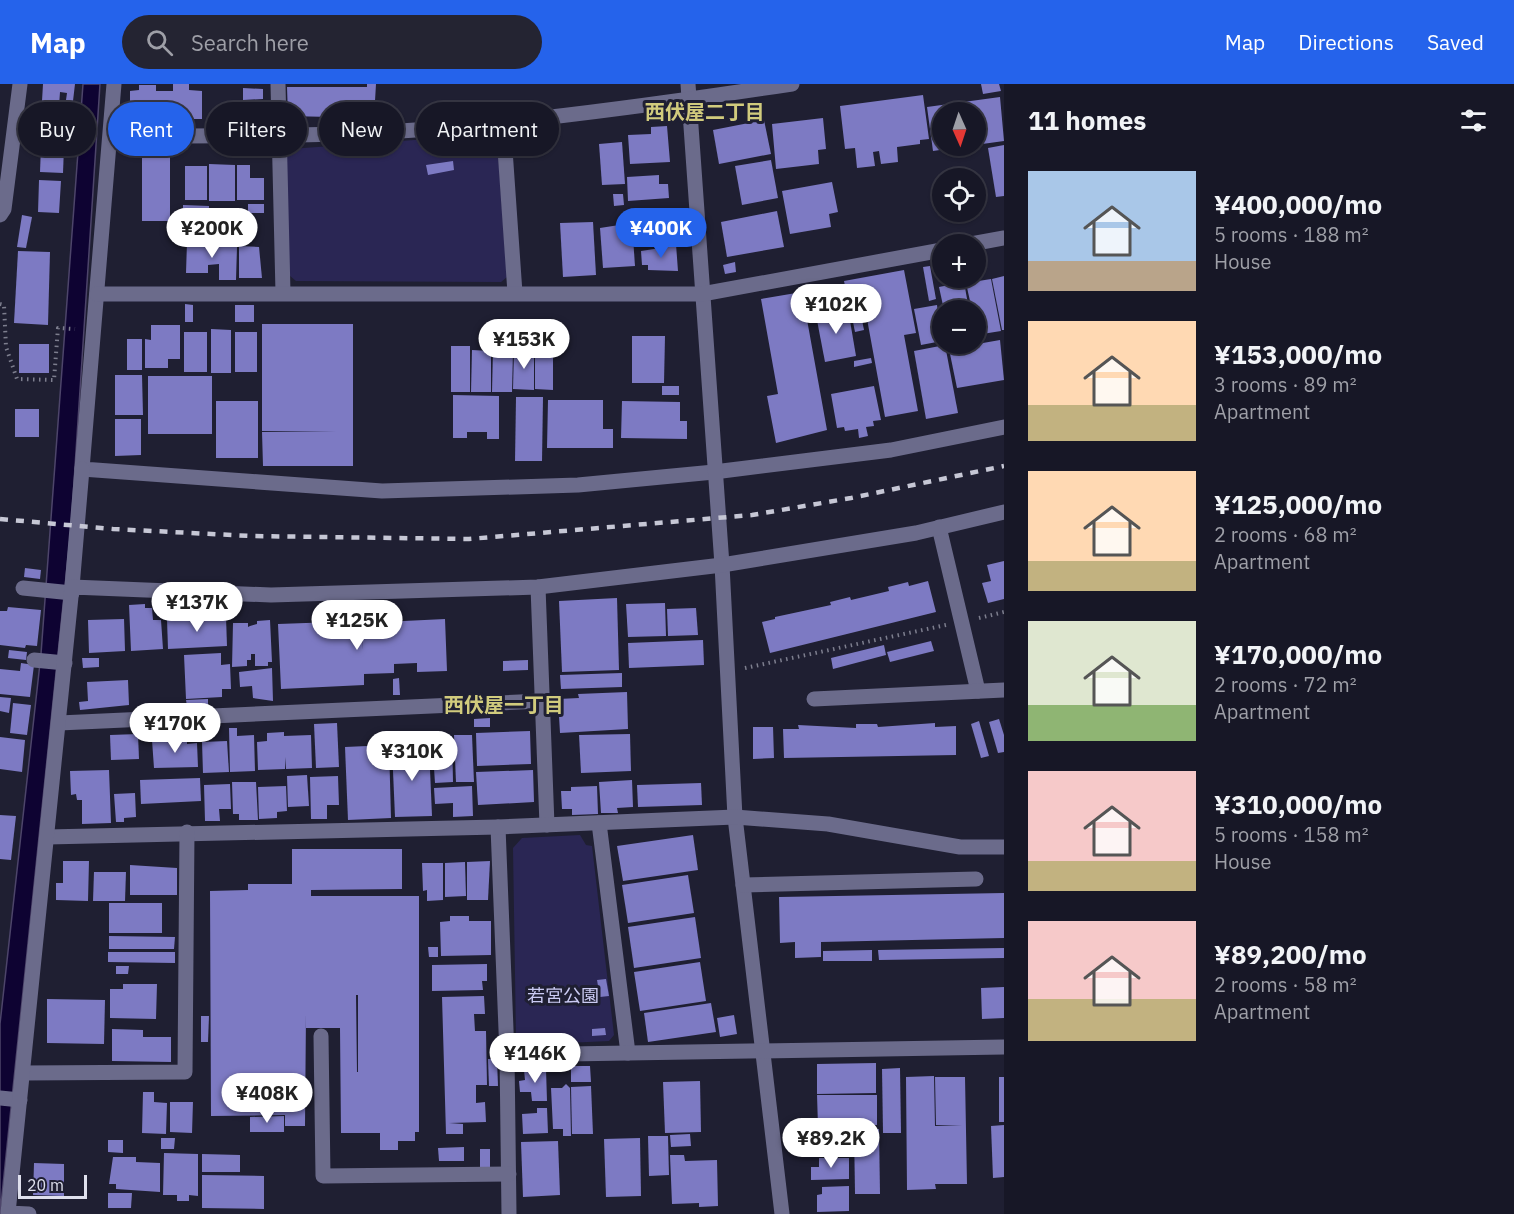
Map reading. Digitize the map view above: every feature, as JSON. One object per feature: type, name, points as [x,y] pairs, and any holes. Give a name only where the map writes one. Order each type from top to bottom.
[{"type":"street","points":[[0,215],[4,209],[20,84]]},
{"type":"street","points":[[113,102],[114,84]]},
{"type":"street","points":[[278,84],[278,102]]},
{"type":"street","points":[[688,84],[722,565],[735,817],[782,1214]]},
{"type":"street","points":[[559,115],[689,100],[792,84]]},
{"type":"street","points":[[307,135],[416,129]]},
{"type":"street","points":[[29,1214],[8,1213],[11,1099],[23,1073],[59,723],[62,663],[82,469],[109,156]]},
{"type":"street","points":[[278,156],[283,293]]},
{"type":"street","points":[[505,156],[515,293]]},
{"type":"street","points":[[986,241],[1004,238]]},
{"type":"street","points":[[97,294],[702,294],[932,252]]},
{"type":"street","points":[[82,469],[382,491],[578,485],[714,472],[891,450],[1004,427]]},
{"type":"street","points":[[23,588],[271,595],[538,587],[722,565],[939,527],[1004,512]]},
{"type":"street","points":[[939,527],[978,691]]},
{"type":"street","points":[[538,587],[547,825]]},
{"type":"street","points":[[34,660],[62,663]]},
{"type":"street","points":[[814,699],[1004,690]]},
{"type":"street","points":[[59,723],[541,701]]},
{"type":"street","points":[[47,837],[187,832],[498,827],[735,817],[828,824],[960,847],[1004,847]]},
{"type":"street","points":[[599,823],[628,1053]]},
{"type":"street","points":[[498,827],[507,1055],[509,1214]]},
{"type":"street","points":[[23,1073],[185,1072],[187,832]]},
{"type":"street","points":[[743,885],[976,879]]},
{"type":"street","points":[[321,1036],[323,1176],[509,1174]]},
{"type":"street","points":[[507,1055],[1004,1047]]},
{"type":"path","points":[[0,304],[4,305],[6,347],[17,379],[54,380],[58,328]]},
{"type":"path","points":[[726,672],[1004,612]]},
{"type":"green space","points":[[416,140],[416,156],[498,156],[507,277],[501,282],[296,281],[289,275],[285,156],[307,156],[307,148],[319,147],[319,156],[404,156],[404,141]]},
{"type":"green space","name":"若宮公園","points":[[580,835],[586,845],[592,846],[614,1035],[609,1041],[524,1045],[516,1037],[513,848],[522,838]]},
{"type":"shaded area","points":[[83,84],[100,84],[96,145],[96,102],[82,102]]},
{"type":"shaded area","points":[[78,156],[95,156],[71,528],[0,1214],[0,1024],[41,654]]},
{"type":"building","points":[[43,84],[75,84],[73,101],[66,100],[67,93],[60,92],[59,102],[42,102]]},
{"type":"building","points":[[173,84],[189,84],[189,90],[202,91],[202,119],[194,119],[194,102],[130,102],[130,91],[139,90],[139,85],[156,85],[156,91],[173,91]]},
{"type":"building","points":[[367,84],[376,84],[375,102],[319,102],[319,117],[307,116],[307,102],[288,102],[287,87],[367,87]]},
{"type":"building","points":[[981,84],[999,84],[1001,91],[983,94]]},
{"type":"building","points":[[243,88],[263,89],[263,99],[243,100]]},
{"type":"building","points":[[923,95],[929,139],[920,140],[920,144],[897,147],[898,162],[881,164],[879,151],[873,152],[875,166],[857,168],[855,148],[845,149],[840,106]]},
{"type":"building","points":[[1000,97],[1004,141],[986,143],[986,102],[964,102]]},
{"type":"building","points":[[932,106],[932,144],[927,107]]},
{"type":"building","points":[[823,118],[826,149],[818,150],[819,164],[776,169],[772,124]]},
{"type":"building","points":[[764,120],[771,154],[719,164],[713,130]]},
{"type":"building","points":[[667,126],[670,162],[630,164],[628,135],[651,134],[651,127]]},
{"type":"building","points":[[622,142],[625,184],[602,185],[599,144]]},
{"type":"building","points":[[1004,145],[1004,196],[996,197],[988,148]]},
{"type":"building","points":[[41,156],[64,156],[63,173],[40,172]]},
{"type":"building","points":[[142,156],[170,156],[170,221],[142,221]]},
{"type":"building","points":[[771,160],[778,198],[742,205],[735,166]]},
{"type":"building","points":[[453,161],[454,170],[428,175],[426,165]]},
{"type":"building","points":[[209,164],[235,165],[235,201],[209,201]]},
{"type":"building","points":[[237,165],[250,165],[250,178],[264,178],[264,200],[237,200]]},
{"type":"building","points":[[185,166],[207,166],[207,200],[185,200]]},
{"type":"building","points":[[659,175],[659,184],[668,184],[669,198],[628,201],[627,177]]},
{"type":"building","points":[[39,180],[61,181],[59,213],[38,212]]},
{"type":"building","points":[[832,182],[838,212],[829,214],[831,227],[790,234],[782,191]]},
{"type":"building","points":[[613,194],[623,194],[624,205],[614,206]]},
{"type":"building","points":[[248,204],[264,204],[264,213],[248,213]]},
{"type":"building","points":[[183,205],[209,206],[209,241],[183,241]]},
{"type":"building","points":[[777,211],[784,247],[727,257],[721,222]]},
{"type":"building","points":[[211,214],[236,215],[235,224],[247,223],[247,238],[211,238]]},
{"type":"building","points":[[22,215],[32,217],[26,248],[17,247]]},
{"type":"building","points":[[651,217],[651,220],[674,219],[675,240],[641,240],[639,218]]},
{"type":"building","points":[[593,222],[596,275],[563,277],[560,223]]},
{"type":"building","points":[[632,223],[635,266],[603,268],[600,228]]},
{"type":"building","points":[[187,242],[229,242],[229,247],[237,247],[236,280],[219,280],[219,264],[208,265],[208,273],[186,273]]},
{"type":"building","points":[[667,244],[676,244],[678,271],[648,270],[648,265],[642,265],[641,251],[667,247]]},
{"type":"building","points":[[239,246],[259,247],[262,278],[239,278]]},
{"type":"building","points":[[18,251],[50,252],[48,325],[14,323]]},
{"type":"building","points":[[735,262],[736,272],[725,274],[723,265]]},
{"type":"building","points":[[930,266],[932,288],[934,288],[936,299],[929,301],[923,267]]},
{"type":"building","points":[[904,270],[916,333],[904,335],[918,411],[885,417],[863,297],[848,300],[844,281]]},
{"type":"building","points":[[1004,276],[1004,330],[1002,330],[992,279]]},
{"type":"building","points":[[991,279],[1001,331],[986,333],[986,300],[970,300],[967,288],[986,288],[986,280]]},
{"type":"building","points":[[939,288],[965,288],[967,300],[942,300]]},
{"type":"building","points":[[802,292],[827,430],[776,443],[767,396],[778,394],[761,299]]},
{"type":"building","points":[[185,304],[193,305],[193,322],[185,322]]},
{"type":"building","points":[[235,305],[254,305],[254,322],[235,322]]},
{"type":"building","points":[[932,306],[932,343],[921,345],[914,309]]},
{"type":"building","points":[[848,309],[856,356],[825,362],[816,315]]},
{"type":"building","points":[[860,310],[864,330],[855,332],[851,312]]},
{"type":"building","points":[[262,324],[353,324],[353,466],[263,466],[262,432],[336,431],[262,431]]},
{"type":"building","points":[[151,325],[180,325],[180,359],[168,359],[168,368],[145,368],[145,339],[151,340]]},
{"type":"building","points":[[211,329],[231,330],[231,373],[211,373]]},
{"type":"building","points":[[184,332],[207,332],[207,372],[184,372]]},
{"type":"building","points":[[235,332],[257,332],[257,372],[235,372]]},
{"type":"building","points":[[632,336],[665,336],[664,383],[632,383]]},
{"type":"building","points":[[127,339],[142,339],[142,370],[127,370]]},
{"type":"building","points":[[1000,340],[1004,380],[957,388],[950,354],[986,354],[986,342]]},
{"type":"building","points":[[19,344],[49,344],[49,373],[19,373]]},
{"type":"building","points":[[451,346],[470,346],[470,392],[451,392]]},
{"type":"building","points":[[932,348],[932,354],[947,354],[958,413],[926,419],[914,351]]},
{"type":"building","points":[[472,350],[491,351],[491,392],[471,392]]},
{"type":"building","points":[[493,350],[513,351],[512,392],[492,392]]},
{"type":"building","points":[[514,351],[534,351],[534,390],[513,389]]},
{"type":"building","points":[[535,351],[553,351],[553,390],[535,389]]},
{"type":"building","points":[[871,358],[872,363],[854,367],[854,361]]},
{"type":"building","points":[[115,375],[142,375],[143,415],[115,415]]},
{"type":"building","points":[[148,376],[212,376],[212,434],[148,434]]},
{"type":"building","points":[[662,386],[679,386],[679,395],[662,395]]},
{"type":"building","points":[[874,386],[881,420],[873,421],[874,426],[866,427],[868,436],[859,438],[858,429],[845,431],[844,427],[837,428],[831,394]]},
{"type":"building","points":[[453,395],[499,396],[499,439],[487,439],[487,432],[467,432],[467,438],[453,438]]},
{"type":"building","points":[[516,397],[543,397],[542,461],[515,461]]},
{"type":"building","points":[[548,400],[603,400],[603,429],[613,429],[613,448],[547,448]]},
{"type":"building","points":[[216,401],[258,401],[258,458],[216,458]]},
{"type":"building","points":[[622,401],[680,402],[680,421],[687,421],[687,439],[621,438]]},
{"type":"building","points":[[15,409],[39,409],[39,437],[15,437]]},
{"type":"building","points":[[115,419],[141,419],[141,455],[115,456]]},
{"type":"building","points":[[1004,561],[1004,599],[988,603],[982,583],[991,581],[987,565]]},
{"type":"building","points":[[25,568],[41,570],[40,579],[24,577]]},
{"type":"building","points":[[928,581],[936,612],[770,653],[762,622],[831,605],[830,602],[850,597],[851,600],[889,591],[888,587],[908,582],[909,586]]},
{"type":"building","points":[[617,598],[619,670],[562,672],[559,601]]},
{"type":"building","points":[[665,603],[666,636],[628,637],[626,604]]},
{"type":"building","points":[[145,604],[145,608],[152,608],[153,620],[161,620],[163,649],[131,651],[129,605]]},
{"type":"building","points":[[8,607],[41,610],[37,646],[26,645],[25,648],[0,645],[0,611],[7,611]]},
{"type":"building","points":[[696,608],[698,635],[668,636],[667,609]]},
{"type":"building","points":[[226,617],[227,646],[168,649],[167,619]]},
{"type":"building","points":[[124,619],[125,651],[89,653],[88,620]]},
{"type":"building","points":[[445,619],[447,671],[417,672],[417,663],[394,664],[394,673],[364,674],[364,685],[281,689],[278,624],[362,621],[363,650],[363,623]]},
{"type":"building","points":[[270,620],[272,662],[268,662],[268,666],[255,666],[255,654],[251,654],[251,660],[247,660],[247,666],[232,667],[233,623],[248,623],[248,627],[257,624],[257,621]]},
{"type":"building","points":[[703,640],[704,665],[629,668],[628,643]]},
{"type":"building","points":[[931,641],[934,651],[890,662],[887,652]]},
{"type":"building","points":[[884,645],[886,655],[833,669],[831,658]]},
{"type":"building","points":[[9,650],[27,652],[26,660],[8,658]]},
{"type":"building","points":[[221,653],[221,665],[230,664],[231,689],[222,689],[222,697],[186,699],[184,655]]},
{"type":"building","points":[[82,658],[99,658],[99,667],[83,668]]},
{"type":"building","points":[[528,660],[528,670],[503,671],[503,661]]},
{"type":"building","points":[[21,663],[34,665],[30,697],[0,694],[0,669],[20,671]]},
{"type":"building","points":[[272,668],[273,701],[253,698],[252,686],[240,687],[239,672]]},
{"type":"building","points":[[622,673],[622,687],[561,689],[560,675]]},
{"type":"building","points":[[399,678],[400,695],[393,695],[393,679]]},
{"type":"building","points":[[128,680],[129,705],[80,710],[79,702],[88,701],[87,682]]},
{"type":"building","points":[[627,692],[628,729],[560,733],[558,699],[579,698],[578,694]]},
{"type":"building","points":[[0,697],[11,698],[9,713],[0,711]]},
{"type":"building","points":[[208,699],[208,705],[187,706],[186,700]]},
{"type":"building","points":[[13,703],[31,705],[27,735],[10,733]]},
{"type":"building","points":[[490,718],[490,727],[474,727],[474,719]]},
{"type":"building","points":[[999,719],[1004,735],[1004,752],[998,753],[989,722]]},
{"type":"building","points":[[979,721],[989,756],[981,758],[971,724]]},
{"type":"building","points":[[337,723],[339,767],[316,768],[314,724]]},
{"type":"building","points":[[935,723],[935,727],[956,726],[956,755],[784,758],[783,729],[799,729],[798,725],[856,728],[856,724],[877,724],[878,727]]},
{"type":"building","points":[[753,727],[773,727],[774,758],[753,759]]},
{"type":"building","points":[[229,728],[237,728],[237,736],[254,735],[255,771],[230,772]]},
{"type":"building","points":[[530,731],[531,764],[477,766],[476,733]]},
{"type":"building","points":[[284,732],[284,736],[311,735],[312,768],[286,769],[286,757],[285,769],[258,770],[257,742],[267,741],[267,733]]},
{"type":"building","points":[[138,734],[139,759],[111,760],[110,735]]},
{"type":"building","points":[[630,734],[631,771],[581,773],[579,735]]},
{"type":"building","points":[[454,735],[472,735],[474,782],[456,782]]},
{"type":"building","points":[[452,736],[453,782],[435,783],[433,753],[437,753],[436,737]]},
{"type":"building","points":[[0,737],[25,740],[22,772],[0,769]]},
{"type":"building","points":[[187,739],[187,744],[197,743],[198,767],[154,768],[152,740]]},
{"type":"building","points":[[227,741],[229,772],[203,773],[202,742]]},
{"type":"building","points":[[389,745],[391,818],[348,820],[345,747]]},
{"type":"building","points":[[429,746],[432,816],[395,817],[392,748]]},
{"type":"building","points":[[109,770],[111,823],[82,824],[82,800],[77,800],[76,794],[71,795],[70,771]]},
{"type":"building","points":[[533,770],[534,802],[478,805],[476,772]]},
{"type":"building","points":[[307,775],[309,806],[288,807],[287,776]]},
{"type":"building","points":[[338,776],[339,805],[327,805],[327,819],[311,819],[310,777]]},
{"type":"building","points":[[200,778],[201,801],[141,804],[140,780]]},
{"type":"building","points":[[632,780],[633,807],[617,808],[618,813],[601,813],[599,782]]},
{"type":"building","points":[[232,782],[256,782],[258,820],[239,820],[239,814],[233,814]]},
{"type":"building","points":[[701,783],[702,805],[638,807],[637,785]]},
{"type":"building","points":[[230,784],[231,809],[219,809],[220,821],[205,821],[204,785]]},
{"type":"building","points":[[286,786],[287,811],[277,812],[277,818],[259,819],[258,787]]},
{"type":"building","points":[[472,786],[473,816],[453,817],[453,803],[435,804],[434,788]]},
{"type":"building","points":[[597,786],[598,814],[572,815],[572,809],[562,809],[561,791],[571,791],[571,787]]},
{"type":"building","points":[[135,793],[136,817],[124,818],[124,822],[116,822],[114,794]]},
{"type":"building","points":[[0,815],[16,816],[11,860],[0,859]]},
{"type":"building","points":[[693,835],[698,870],[623,881],[617,846]]},
{"type":"building","points":[[292,849],[402,849],[402,889],[311,890],[311,896],[419,896],[419,1132],[415,1132],[415,1141],[398,1141],[398,1150],[380,1150],[380,1133],[341,1133],[340,1028],[306,1028],[306,1013],[305,1126],[285,1126],[285,1115],[211,1116],[210,891],[248,890],[248,884],[292,884]],"holes":[[[356,995],[358,995],[358,1072],[357,1072]]]},
{"type":"building","points":[[63,861],[89,861],[88,901],[56,900],[56,883],[63,883]]},
{"type":"building","points":[[490,861],[488,900],[467,900],[467,862]]},
{"type":"building","points":[[465,862],[466,896],[445,897],[445,863]]},
{"type":"building","points":[[422,863],[443,863],[443,900],[427,901],[427,890],[423,891]]},
{"type":"building","points":[[130,865],[177,868],[177,895],[130,895]]},
{"type":"building","points":[[94,872],[126,872],[125,901],[93,901]]},
{"type":"building","points":[[688,875],[694,913],[628,923],[622,885]]},
{"type":"building","points":[[1004,893],[1004,938],[821,942],[821,957],[795,958],[795,942],[780,943],[779,897]]},
{"type":"building","points":[[109,903],[162,903],[162,933],[109,933]]},
{"type":"building","points":[[450,916],[469,916],[469,921],[491,921],[491,955],[441,956],[440,922],[450,921]]},
{"type":"building","points":[[695,917],[701,958],[634,968],[628,927]]},
{"type":"building","points":[[109,936],[175,937],[174,949],[109,949]]},
{"type":"building","points":[[428,947],[438,947],[438,957],[429,957]]},
{"type":"building","points":[[1004,948],[1004,958],[879,960],[878,950]]},
{"type":"building","points":[[872,950],[872,961],[823,961],[823,951]]},
{"type":"building","points":[[108,952],[175,952],[175,963],[108,962]]},
{"type":"building","points":[[700,962],[706,1001],[640,1011],[634,972]]},
{"type":"building","points":[[487,964],[487,981],[482,981],[483,990],[432,991],[432,965]]},
{"type":"building","points":[[116,966],[129,966],[128,974],[116,974]]},
{"type":"building","points":[[606,979],[609,996],[600,997],[597,980]]},
{"type":"building","points":[[123,984],[157,984],[156,1019],[110,1018],[110,989],[123,989]]},
{"type":"building","points":[[1004,987],[1004,1018],[982,1019],[981,988]]},
{"type":"building","points":[[484,996],[485,1014],[474,1014],[475,1031],[486,1031],[487,1085],[476,1085],[476,1103],[485,1102],[486,1122],[449,1123],[463,1124],[463,1134],[446,1134],[442,997]]},
{"type":"building","points":[[47,999],[105,1000],[104,1044],[47,1043]]},
{"type":"building","points":[[711,1003],[716,1032],[648,1042],[644,1013]]},
{"type":"building","points":[[734,1015],[737,1034],[720,1037],[717,1018]]},
{"type":"building","points":[[201,1016],[209,1016],[208,1042],[201,1042]]},
{"type":"building","points":[[605,1028],[606,1035],[592,1036],[592,1029]]},
{"type":"building","points":[[112,1029],[143,1030],[143,1037],[171,1037],[171,1062],[112,1061]]},
{"type":"building","points":[[488,1059],[497,1059],[498,1086],[489,1086]]},
{"type":"building","points":[[876,1063],[876,1093],[817,1094],[817,1064]]},
{"type":"building","points":[[571,1066],[590,1066],[591,1082],[571,1082]]},
{"type":"building","points":[[900,1068],[901,1133],[883,1133],[882,1069]]},
{"type":"building","points":[[546,1069],[547,1101],[532,1101],[531,1092],[520,1092],[519,1081],[525,1080],[524,1070]]},
{"type":"building","points":[[934,1076],[935,1126],[962,1125],[936,1125],[935,1077],[965,1077],[967,1184],[935,1184],[936,1189],[907,1190],[906,1077]]},
{"type":"building","points":[[999,1077],[1004,1077],[1004,1122],[999,1122]]},
{"type":"building","points":[[700,1081],[701,1132],[665,1133],[663,1082]]},
{"type":"building","points":[[566,1084],[570,1088],[571,1136],[563,1136],[563,1129],[553,1129],[551,1088],[562,1088]]},
{"type":"building","points":[[591,1086],[593,1134],[572,1134],[571,1087]]},
{"type":"building","points":[[143,1092],[154,1092],[154,1102],[167,1103],[166,1134],[142,1133]]},
{"type":"building","points":[[817,1095],[877,1095],[877,1125],[818,1126]]},
{"type":"building","points":[[170,1102],[193,1102],[192,1133],[170,1132]]},
{"type":"building","points":[[537,1108],[547,1108],[548,1133],[523,1134],[522,1114],[537,1113]]},
{"type":"building","points":[[284,1116],[284,1132],[250,1132],[250,1117]]},
{"type":"building","points":[[1004,1125],[1004,1177],[993,1178],[991,1126]]},
{"type":"building","points":[[828,1129],[848,1129],[848,1151],[813,1151],[813,1133],[828,1132]]},
{"type":"building","points":[[879,1129],[880,1194],[855,1194],[854,1130]]},
{"type":"building","points":[[690,1134],[691,1146],[671,1147],[670,1135]]},
{"type":"building","points":[[648,1136],[668,1136],[669,1175],[649,1176]]},
{"type":"building","points":[[161,1138],[175,1138],[174,1149],[161,1149]]},
{"type":"building","points":[[640,1138],[641,1196],[606,1197],[604,1139]]},
{"type":"building","points":[[108,1140],[123,1140],[123,1153],[108,1152]]},
{"type":"building","points":[[558,1141],[560,1195],[523,1197],[521,1142]]},
{"type":"building","points":[[464,1147],[464,1161],[439,1161],[438,1148]]},
{"type":"building","points":[[480,1149],[490,1149],[490,1168],[480,1167]]},
{"type":"building","points":[[164,1153],[198,1154],[198,1196],[189,1195],[189,1201],[177,1201],[177,1195],[163,1195]]},
{"type":"building","points":[[202,1154],[240,1155],[240,1172],[202,1172]]},
{"type":"building","points":[[670,1155],[684,1155],[685,1161],[717,1160],[718,1206],[699,1207],[699,1203],[672,1204]]},
{"type":"building","points":[[113,1157],[136,1157],[136,1162],[160,1163],[160,1192],[116,1189],[116,1184],[109,1184]]},
{"type":"building","points":[[819,1158],[849,1158],[849,1179],[811,1180],[811,1167],[819,1167]]},
{"type":"building","points":[[34,1163],[64,1164],[64,1196],[33,1195]]},
{"type":"building","points":[[202,1175],[264,1176],[264,1209],[202,1208]]},
{"type":"building","points":[[849,1186],[849,1211],[817,1212],[817,1195],[822,1194],[822,1187]]},
{"type":"building","points":[[108,1193],[132,1193],[131,1208],[108,1208]]},
{"type":"railway","points":[[0,519],[113,529],[251,536],[469,539],[752,515],[851,498],[1004,466]]},
{"type":"district","name":"西伏屋二丁目","points":[[705,112]]},
{"type":"district","name":"西伏屋一丁目","points":[[504,705]]}]
